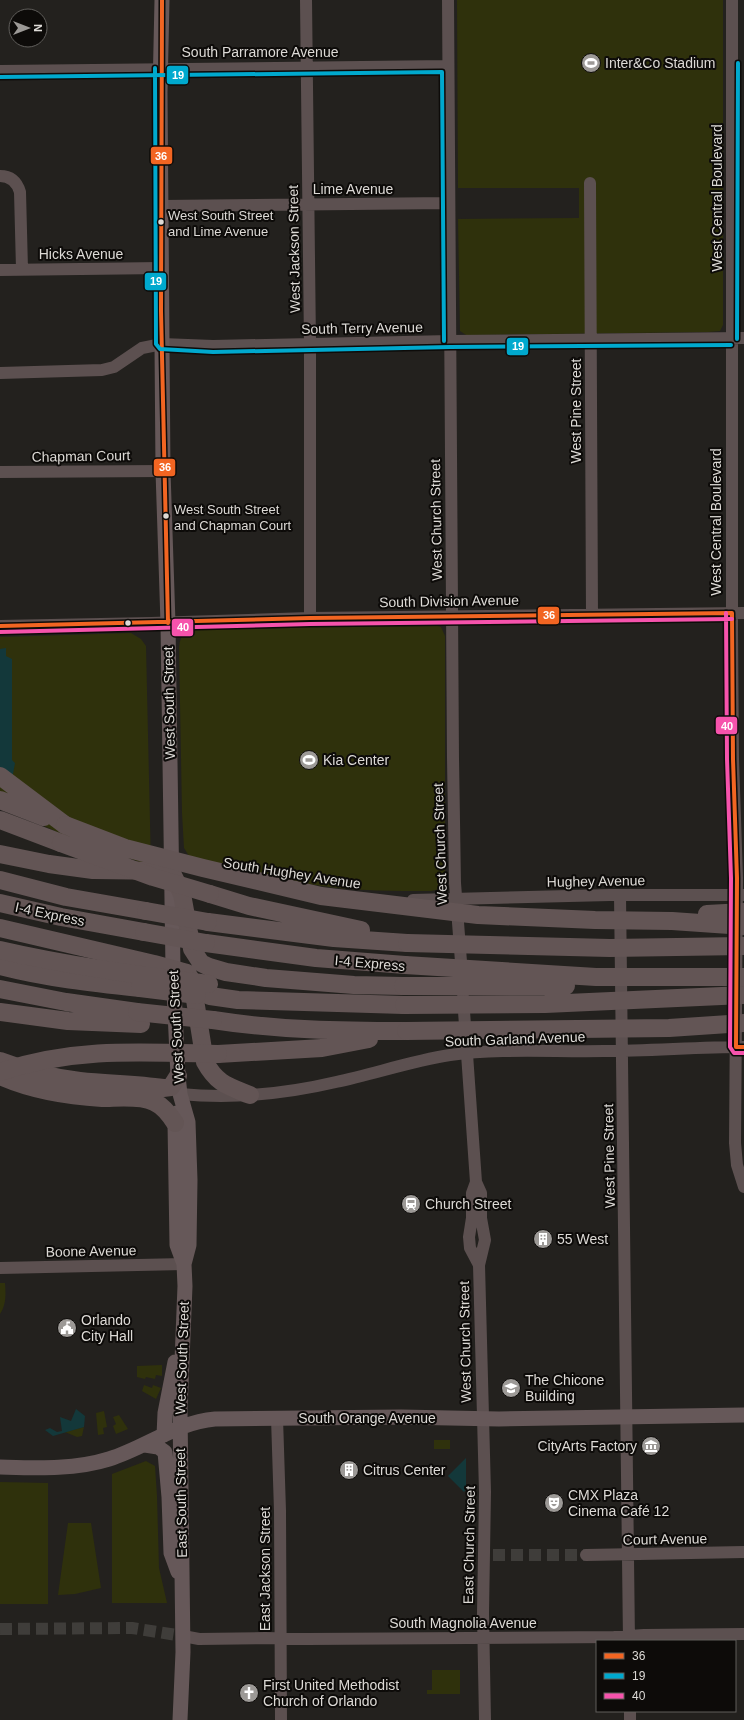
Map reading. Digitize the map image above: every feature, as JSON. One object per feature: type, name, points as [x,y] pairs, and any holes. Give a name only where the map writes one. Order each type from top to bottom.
[{"type":"highway","points":[[0,776],[65,825]]},
{"type":"highway","points":[[0,800],[125,848],[321,896],[478,915],[595,920],[672,920],[744,926]]},
{"type":"highway","points":[[0,820],[153,877],[249,906],[364,931],[402,943]]},
{"type":"highway","points":[[0,854],[49,864],[93,870],[172,871],[182,894],[192,949],[201,963],[226,972],[266,978],[354,985],[403,986],[573,986],[709,978]]},
{"type":"highway","points":[[0,880],[66,897],[208,922],[334,938],[402,943],[610,948],[744,946]]},
{"type":"highway","name":"I-4 Express","points":[[0,903],[61,917],[206,943],[316,958],[596,977],[744,977]]},
{"type":"highway","points":[[672,920],[713,913],[744,912]]},
{"type":"highway","points":[[0,917],[173,964],[187,973],[192,981],[206,1062],[211,1073],[222,1083],[250,1095]]},
{"type":"highway","points":[[0,928],[173,964]]},
{"type":"highway","points":[[0,950],[35,958],[125,973],[210,990]]},
{"type":"highway","points":[[0,966],[28,974],[92,983],[140,988],[210,990],[320,999],[341,1004],[544,1004],[744,996]]},
{"type":"highway","points":[[0,989],[139,1018],[214,1025],[248,1025],[361,1031],[406,1031],[669,1028],[744,1023]]},
{"type":"highway","points":[[0,1012],[74,1022],[139,1018]]},
{"type":"highway","points":[[0,1072],[40,1060],[83,1053],[128,1051],[218,1054],[322,1048],[406,1031]]},
{"type":"highway","points":[[0,1061],[43,1075],[82,1081],[163,1088],[171,1087],[178,1076]]},
{"type":"highway","points":[[0,1068],[35,1079],[98,1090],[161,1095],[180,1094]]},
{"type":"highway","points":[[0,1076],[10,1081],[59,1093],[81,1096],[150,1100],[164,1109],[176,1123]]},
{"type":"main road","name":"West South Street","points":[[162,0],[163,470],[168,623],[173,964],[178,1076],[180,1094],[188,1122],[190,1180],[189,1245],[184,1264],[185,1286],[180,1428]]},
{"type":"main road","name":"West South Street","points":[[180,1094],[176,1123],[177,1245],[184,1264]]},
{"type":"main road","points":[[164,1436],[168,1393],[176,1357],[183,1348]]},
{"type":"main road","name":"South Orange Avenue","points":[[0,1468],[47,1468],[77,1466],[108,1460],[200,1420],[277,1418],[482,1418],[744,1415]]},
{"type":"main road","name":"East South Street","points":[[180,1428],[183,1636],[180,1720]]},
{"type":"main road","points":[[145,1445],[158,1447],[165,1452],[170,1497],[171,1553],[182,1583]]},
{"type":"street","name":"West Jackson Street","points":[[306,0],[310,345],[310,618]]},
{"type":"street","name":"West Church Street","points":[[448,0],[448,203],[453,766],[456,899],[476,1182],[481,1193],[481,1218],[484,1234],[484,1246],[479,1265],[482,1418]]},
{"type":"street","name":"West Central Boulevard","points":[[732,0],[738,63],[731,338],[733,759],[740,895],[740,1047],[735,1148],[737,1165],[744,1187]]},
{"type":"street","name":"South Parramore Avenue","points":[[0,71],[161,68],[448,66]]},
{"type":"street","points":[[0,176],[10,178],[18,187],[20,198],[22,269]]},
{"type":"street","name":"West Pine Street","points":[[590,183],[592,614]]},
{"type":"street","name":"Lime Avenue","points":[[162,206],[448,203]]},
{"type":"street","name":"Hicks Avenue","points":[[0,270],[162,268]]},
{"type":"street","name":"South Terry Avenue","points":[[0,373],[102,370],[114,367],[142,348],[162,344],[213,346],[310,345],[450,341],[744,338]]},
{"type":"street","name":"Chapman Court","points":[[0,472],[163,470]]},
{"type":"street","name":"South Division Avenue","points":[[0,626],[168,623],[310,618],[744,612]]},
{"type":"street","name":"South Hughey Avenue","points":[[172,871],[229,877],[305,893],[343,898],[394,901],[456,899]]},
{"type":"street","name":"West Pine Street","points":[[620,895],[629,1639]]},
{"type":"street","name":"Hughey Avenue","points":[[456,899],[620,895],[740,895]]},
{"type":"street","name":"South Garland Avenue","points":[[180,1094],[202,1096],[276,1093],[318,1086],[418,1061],[467,1054],[740,1047]]},
{"type":"street","name":"West Church Street","points":[[476,1182],[472,1193],[472,1218],[469,1234],[470,1248],[479,1265]]},
{"type":"street","points":[[469,1234],[479,1232],[484,1234]]},
{"type":"street","points":[[470,1248],[479,1249],[484,1246]]},
{"type":"street","name":"Boone Avenue","points":[[0,1268],[184,1264]]},
{"type":"street","name":"East Jackson Street","points":[[277,1418],[280,1511],[280,1720]]},
{"type":"street","name":"East Church Street","points":[[482,1418],[488,1555],[484,1638],[485,1720]]},
{"type":"street","name":"Court Avenue","points":[[586,1555],[744,1552]]},
{"type":"street","name":"South Magnolia Avenue","points":[[183,1636],[199,1639],[629,1639],[744,1634]]},
{"type":"green space","points":[[457,0],[723,0],[723,325],[720,331],[466,335],[460,331],[458,219],[579,218],[579,188],[458,188]]},
{"type":"green space","points":[[432,624],[441,627],[445,636],[445,880],[440,888],[431,891],[390,891],[322,886],[272,877],[189,856],[184,848],[182,813],[179,647],[185,632],[200,627]]},
{"type":"green space","points":[[131,633],[141,639],[146,646],[151,866],[64,835],[0,806],[0,637]]},
{"type":"green space","points":[[0,1283],[5,1283],[5,1300],[0,1314]]},
{"type":"green space","points":[[162,1365],[162,1376],[156,1375],[155,1379],[137,1377],[137,1366]]},
{"type":"green space","points":[[144,1385],[152,1388],[153,1385],[161,1388],[156,1399],[142,1391]]},
{"type":"green space","points":[[104,1411],[107,1427],[103,1428],[104,1434],[98,1435],[96,1413]]},
{"type":"green space","points":[[119,1415],[128,1429],[116,1434],[113,1426],[116,1424],[113,1417]]},
{"type":"green space","points":[[84,1427],[82,1436],[77,1437],[65,1432]]},
{"type":"green space","points":[[434,1440],[450,1440],[450,1449],[434,1449]]},
{"type":"green space","points":[[146,1461],[155,1466],[159,1568],[167,1603],[112,1603],[112,1474]]},
{"type":"green space","points":[[0,1482],[48,1483],[48,1604],[0,1604]]},
{"type":"green space","points":[[68,1523],[91,1523],[101,1588],[75,1594],[58,1595]]},
{"type":"green space","points":[[432,1670],[460,1670],[460,1694],[427,1694],[427,1690],[432,1690]]},
{"type":"water","points":[[6,648],[6,656],[12,659],[12,760],[15,763],[13,774],[9,781],[0,781],[0,649]]},
{"type":"water","points":[[76,1409],[85,1416],[84,1427],[53,1436],[45,1430],[50,1428],[57,1432],[62,1431],[60,1417],[71,1421]]},
{"type":"water","points":[[466,1458],[466,1489],[464,1492],[448,1476]]},
{"type":"tunnel","points":[[493,1555],[586,1555]]},
{"type":"tunnel","points":[[0,1629],[132,1628],[183,1636]]},
{"type":"transit line","name":"36","points":[[162,0],[161,311],[168,623]]},
{"type":"transit line","name":"19","points":[[737,339],[738,63]]},
{"type":"transit line","name":"19","points":[[155,68],[156,344],[160,349],[213,352],[450,347],[731,345]]},
{"type":"transit line","name":"19","points":[[0,77],[442,72],[444,341]]},
{"type":"transit line","name":"40","points":[[726,613],[727,759],[731,878],[730,1047],[734,1053],[744,1053]]},
{"type":"transit line","name":"36","points":[[732,613],[733,759],[737,878],[736,1047],[744,1047]]},
{"type":"transit line","name":"36","points":[[0,626],[310,618],[732,613]]},
{"type":"transit line","name":"40","points":[[0,632],[310,624],[732,619]]},
{"type":"place","name":"Inter&Co Stadium","points":[[591,63]]},
{"type":"place","name":"West South Street and Lime Avenue","points":[[161,222]]},
{"type":"place","name":"West South Street and Chapman Court","points":[[166,516]]},
{"type":"place","name":"Kia Center","points":[[309,760]]},
{"type":"place","name":"Church Street","points":[[411,1204]]},
{"type":"place","name":"55 West","points":[[543,1239]]},
{"type":"place","name":"Orlando City Hall","points":[[67,1328]]},
{"type":"place","name":"The Chicone Building","points":[[511,1388]]},
{"type":"place","name":"CityArts Factory","points":[[651,1446]]},
{"type":"place","name":"Citrus Center","points":[[349,1470]]},
{"type":"place","name":"CMX Plaza Cinema Café 12","points":[[554,1503]]},
{"type":"place","name":"First United Methodist Church of Orlando","points":[[249,1693]]}]
